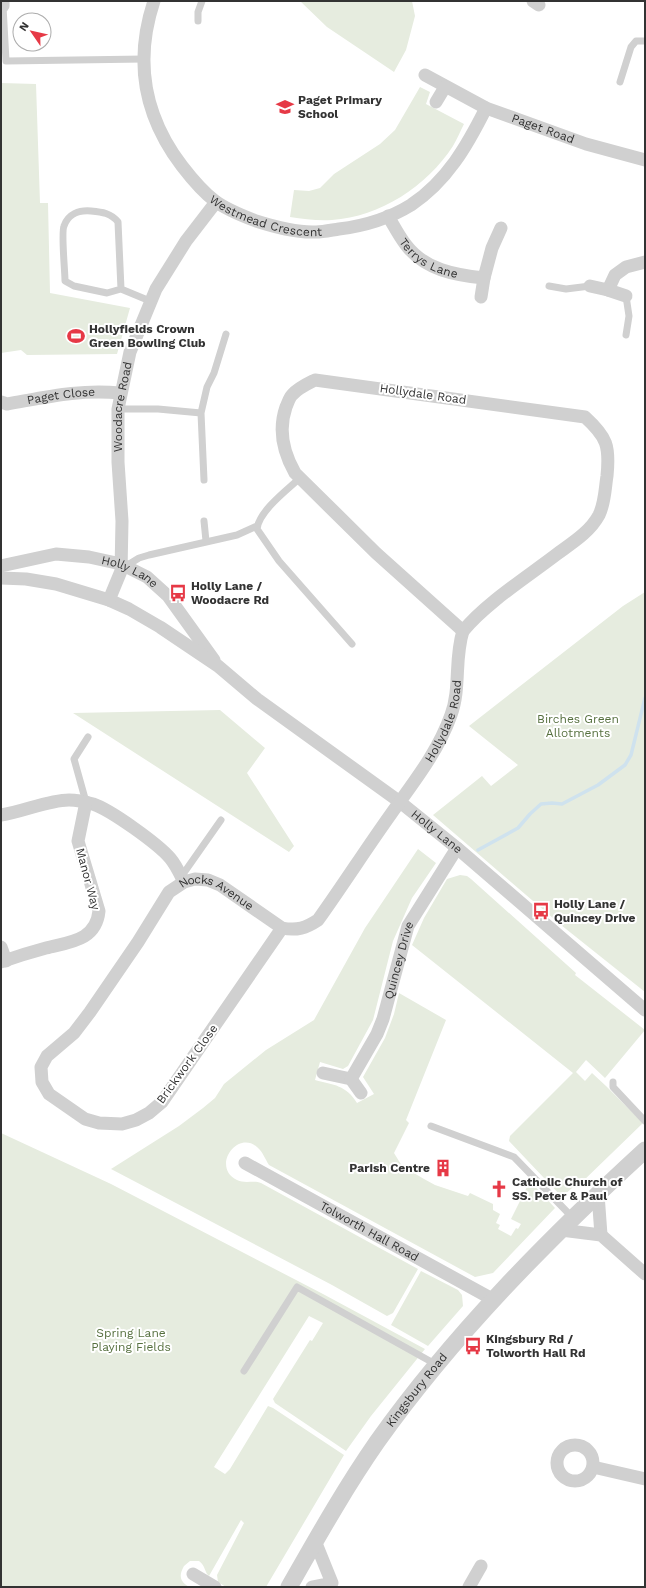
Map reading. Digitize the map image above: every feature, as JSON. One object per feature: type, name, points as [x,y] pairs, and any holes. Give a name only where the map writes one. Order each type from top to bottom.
[{"type":"street","name":"Westmead Crescent","points":[[154,1],[147,26],[144,72],[148,99],[156,122],[169,148],[191,178],[216,202],[242,216],[268,225],[290,230],[315,232],[354,227],[388,216],[410,205],[441,179],[458,158],[473,134],[486,108]]},
{"type":"street","name":"Paget Road","points":[[425,75],[486,108],[586,144],[645,160]]},
{"type":"street","points":[[436,102],[445,87]]},
{"type":"street","name":"Woodacre Road","points":[[109,600],[123,565],[118,462],[118,409],[120,393],[130,352],[150,301],[186,241],[216,202]]},
{"type":"street","name":"Terrys Lane","points":[[388,216],[406,245],[416,256],[454,274],[484,278]]},
{"type":"street","points":[[481,297],[484,278],[492,248],[501,228]]},
{"type":"street","points":[[608,290],[615,275],[626,267],[645,262]]},
{"type":"street","points":[[590,286],[626,296]]},
{"type":"street","name":"Hollydale Road","points":[[400,802],[415,782],[443,736],[451,715],[457,695],[458,645],[463,631],[480,613],[584,534],[599,515],[605,496],[608,461],[607,447],[602,433],[585,417],[315,380],[300,387],[290,397],[283,422],[282,442],[286,458],[295,473],[376,553],[463,631]]},
{"type":"street","name":"Paget Close","points":[[1,402],[7,404],[67,393],[98,391],[120,393]]},
{"type":"street","name":"Holly Lane","points":[[1,566],[56,554],[89,557],[123,565],[147,577],[168,596],[218,666]]},
{"type":"street","name":"Holly Lane","points":[[1,578],[26,579],[56,584],[109,600],[129,608],[160,627],[218,666],[257,699],[400,802],[457,848],[645,1010]]},
{"type":"street","points":[[1,815],[69,800],[94,804],[152,842],[170,859],[183,879]]},
{"type":"street","name":"Manor Way","points":[[3,961],[77,940],[88,934],[98,920],[99,910],[78,841],[86,802]]},
{"type":"street","points":[[282,928],[292,930],[306,928],[318,920],[400,802]]},
{"type":"street","name":"Quincey Drive","points":[[351,1079],[377,1034],[383,1019],[408,926],[457,848]]},
{"type":"street","name":"Nocks Avenue","points":[[47,1056],[74,1033],[138,942],[169,892],[183,879],[208,880],[220,885],[282,928]]},
{"type":"street","name":"Brickwork Close","points":[[47,1056],[42,1067],[42,1082],[49,1094],[85,1119],[99,1124],[122,1124],[136,1120],[149,1113],[162,1102],[282,928]]},
{"type":"street","points":[[1,947],[3,961]]},
{"type":"street","points":[[323,1073],[351,1079],[361,1094]]},
{"type":"street","name":"Kingsbury Road","points":[[289,1587],[347,1488],[377,1442],[437,1366],[494,1300],[561,1230],[645,1150]]},
{"type":"street","name":"Tolworth Hall Road","points":[[245,1163],[494,1300]]},
{"type":"street","points":[[598,1194],[602,1235]]},
{"type":"street","points":[[561,1230],[602,1235],[645,1274]]},
{"type":"street","points":[[593,1467],[645,1479]]},
{"type":"street","points":[[312,1587],[335,1585],[315,1541]]},
{"type":"street","points":[[468,1587],[481,1566]]},
{"type":"street","points":[[193,1574],[215,1587]]},
{"type":"lane","points":[[198,21],[198,12],[202,1]]},
{"type":"lane","points":[[3,4],[6,61],[144,59]]},
{"type":"lane","points":[[620,82],[631,47],[636,41],[645,41]]},
{"type":"lane","points":[[121,288],[118,222],[113,216],[103,212],[82,210],[74,213],[67,219],[63,227],[65,281],[74,286],[107,293],[121,288],[150,301]]},
{"type":"lane","points":[[549,286],[566,289],[590,286]]},
{"type":"lane","points":[[626,296],[629,316],[626,334]]},
{"type":"lane","points":[[204,480],[201,413],[207,387],[214,373],[226,334]]},
{"type":"lane","points":[[118,409],[158,409],[201,413]]},
{"type":"lane","points":[[123,565],[149,555],[237,535],[257,526],[264,513],[300,478]]},
{"type":"lane","points":[[204,521],[206,541]]},
{"type":"lane","points":[[257,526],[257,529],[279,561],[352,644]]},
{"type":"lane","points":[[86,802],[74,759],[88,737]]},
{"type":"lane","points":[[183,879],[221,820]]},
{"type":"lane","points":[[613,1082],[613,1087],[645,1120]]},
{"type":"lane","points":[[431,1126],[503,1151],[514,1157],[573,1218]]},
{"type":"lane","points":[[244,1371],[297,1287],[437,1366]]},
{"type":"green space","points":[[300,1],[412,1],[415,16],[406,50],[394,72],[327,27]]},
{"type":"green space","points":[[1,83],[36,84],[40,203],[48,203],[50,293],[130,308],[117,354],[27,355],[21,350],[1,353]]},
{"type":"green space","points":[[420,87],[430,92],[426,104],[464,124],[453,146],[430,174],[401,197],[368,213],[350,218],[332,220],[290,217],[294,190],[309,191],[320,188],[334,174],[380,144],[395,130]]},
{"type":"green space","name":"Birches Green Allotments","points":[[645,592],[645,992],[561,925],[433,815],[482,776],[491,786],[518,765],[469,726],[623,606]]},
{"type":"green space","points":[[220,710],[265,748],[247,773],[294,846],[289,852],[73,713]]},
{"type":"green space","points":[[418,849],[436,863],[412,898],[393,941],[373,1020],[348,1066],[343,1069],[320,1062],[315,1080],[344,1089],[357,1103],[374,1094],[363,1077],[385,1038],[394,1014],[399,993],[446,1020],[406,1120],[409,1123],[394,1153],[402,1166],[435,1185],[468,1196],[470,1193],[493,1204],[493,1210],[500,1214],[496,1223],[500,1225],[498,1229],[511,1236],[516,1228],[518,1229],[521,1224],[511,1219],[530,1181],[555,1208],[493,1273],[475,1277],[269,1165],[259,1149],[249,1143],[242,1143],[230,1152],[226,1167],[230,1174],[237,1180],[243,1182],[261,1183],[418,1269],[393,1313],[387,1316],[332,1285],[111,1169],[179,1126],[215,1098],[224,1084],[266,1050],[314,1020],[365,928]]},
{"type":"green space","points":[[460,875],[467,876],[471,879],[576,973],[575,975],[645,1030],[605,1078],[586,1060],[576,1072],[585,1081],[592,1073],[643,1123],[580,1184],[572,1188],[562,1197],[509,1141],[510,1136],[573,1073],[412,945],[424,918],[447,879]]},
{"type":"green space","name":"Spring Lane Playing Fields","points":[[1,1133],[111,1184],[323,1294],[425,1349],[371,1416],[346,1451],[275,1403],[273,1399],[310,1340],[312,1341],[323,1323],[309,1316],[214,1467],[225,1474],[230,1469],[268,1406],[344,1455],[266,1587],[226,1587],[218,1582],[217,1575],[244,1523],[241,1520],[209,1576],[199,1561],[190,1561],[184,1566],[181,1572],[181,1578],[189,1587],[1,1587]]},
{"type":"green space","points":[[421,1271],[458,1290],[462,1295],[463,1306],[428,1346],[391,1325]]},
{"type":"waterway","points":[[478,850],[518,828],[541,804],[562,804],[598,785],[625,765],[631,755],[645,698]]},
{"type":"place","name":"Paget Primary School","points":[[285,107]]},
{"type":"place","name":"Hollyfields Crown Green Bowling Club","points":[[76,336]]},
{"type":"place","name":"Holly Lane / Woodacre Rd","points":[[178,593]]},
{"type":"place","name":"Holly Lane / Quincey Drive","points":[[541,911]]},
{"type":"place","name":"Parish Centre","points":[[443,1168]]},
{"type":"place","name":"Catholic Church of SS. Peter & Paul","points":[[499,1189]]},
{"type":"place","name":"Kingsbury Rd / Tolworth Hall Rd","points":[[473,1346]]}]
